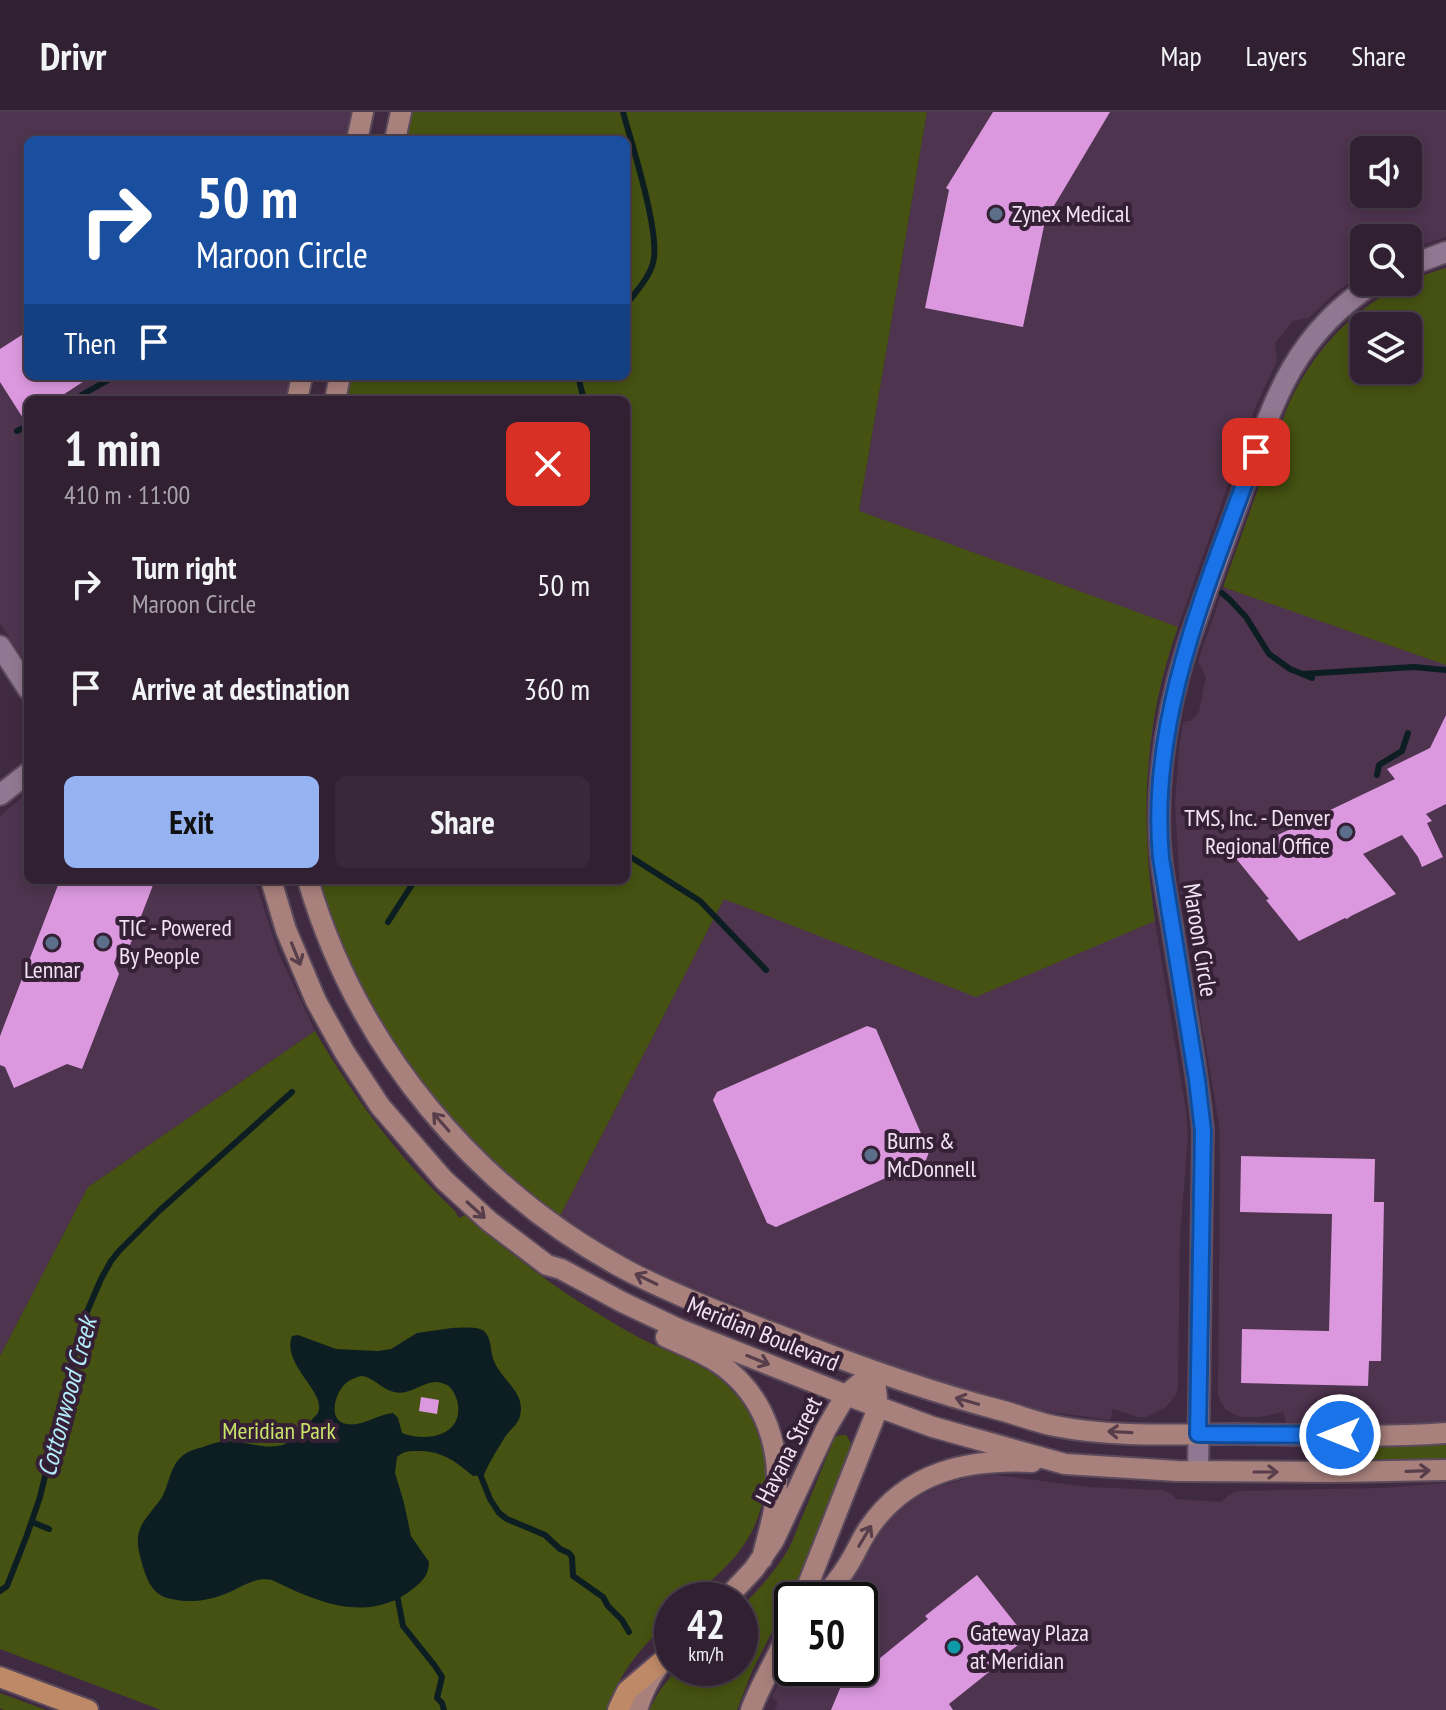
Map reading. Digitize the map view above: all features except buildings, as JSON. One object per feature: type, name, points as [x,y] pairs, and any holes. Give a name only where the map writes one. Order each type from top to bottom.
[{"type":"main road","points":[[358,136],[363,112]]},
{"type":"main road","points":[[396,136],[401,112]]},
{"type":"main road","name":"Meridian Boulevard","points":[[272,884],[292,945],[316,1001],[380,1106],[454,1190],[547,1265],[561,1269],[679,1329],[878,1408],[950,1433],[1065,1464],[1198,1471],[1446,1470]]},
{"type":"main road","name":"Meridian Boulevard","points":[[309,884],[344,974],[381,1043],[449,1132],[506,1187],[563,1231],[652,1283],[874,1371],[955,1398],[1056,1426],[1125,1433],[1446,1433]]},
{"type":"main road","points":[[547,1265],[553,1273],[621,1315],[714,1360],[749,1392],[769,1427],[777,1467],[774,1510],[762,1559]]},
{"type":"main road","points":[[809,1582],[878,1408],[874,1371]]},
{"type":"main road","name":"Havana Street","points":[[741,1582],[762,1559],[780,1527],[826,1429],[846,1395],[874,1371]]},
{"type":"main road","points":[[836,1582],[883,1510],[920,1482],[950,1469],[977,1463],[1065,1464]]},
{"type":"main road","points":[[751,1710],[774,1661]]},
{"type":"main road","points":[[618,1710],[627,1691],[654,1667]]},
{"type":"main road","points":[[637,1710],[654,1674]]},
{"type":"main road","points":[[0,1677],[88,1710]]},
{"type":"street","points":[[1422,261],[1446,252]]},
{"type":"street","name":"Maroon Circle","points":[[1198,1471],[1203,1131],[1161,858],[1160,795],[1165,742],[1175,688],[1187,647],[1278,393],[1298,356],[1320,328],[1355,296]]},
{"type":"street","points":[[0,646],[24,683]]},
{"type":"street","points":[[0,795],[24,776]]},
{"type":"shaded area","points":[[0,112],[352,112],[347,136],[24,136],[24,380],[290,380],[286,396],[24,396],[24,660],[0,623]]},
{"type":"shaded area","points":[[927,112],[1446,112],[1446,237],[1422,245],[1422,224],[1350,224],[1350,282],[1309,318],[1293,321],[1275,343],[1277,361],[1255,408],[1172,644],[1155,707],[1146,794],[1147,856],[1188,1137],[1180,1237],[1178,1388],[1166,1407],[1146,1417],[1113,1409],[1110,1420],[1030,1409],[898,1371],[674,1280],[620,1254],[560,1216],[724,899],[859,512]]},
{"type":"shaded area","points":[[1446,268],[1446,1422],[1354,1425],[1286,1423],[1283,1412],[1240,1417],[1226,1410],[1218,1394],[1219,1124],[1196,989],[1199,980],[1206,976],[1201,946],[1190,941],[1180,890],[1175,804],[1179,748],[1183,724],[1199,712],[1206,677],[1198,661],[1284,414],[1301,380],[1324,346],[1350,321],[1350,384],[1422,384],[1422,312],[1359,312],[1383,296],[1422,296],[1422,277]]},
{"type":"shaded area","points":[[24,795],[24,884],[256,884],[278,952],[315,1031],[88,1187],[0,1356],[0,816]]},
{"type":"shaded area","points":[[452,1328],[484,1331],[494,1361],[517,1393],[521,1408],[518,1422],[505,1437],[484,1475],[473,1476],[436,1453],[408,1451],[397,1457],[395,1473],[411,1536],[429,1562],[427,1574],[420,1583],[397,1599],[361,1608],[325,1602],[266,1579],[200,1600],[175,1600],[156,1592],[143,1565],[139,1533],[163,1495],[181,1457],[192,1450],[224,1441],[266,1446],[287,1443],[318,1413],[316,1396],[293,1357],[290,1347],[292,1336],[298,1335],[336,1349],[378,1351],[391,1349],[417,1333]],"holes":[[[366,1377],[401,1393],[433,1382],[447,1385],[457,1400],[456,1421],[442,1433],[422,1437],[402,1433],[398,1418],[393,1413],[362,1423],[343,1423],[336,1416],[338,1393],[350,1380]]]},
{"type":"shaded area","points":[[997,1475],[1088,1487],[1162,1490],[1176,1499],[1221,1502],[1238,1491],[1380,1488],[1446,1483],[1446,1710],[775,1710],[778,1702],[772,1697],[777,1686],[878,1686],[878,1582],[851,1582],[895,1515],[916,1498],[937,1487],[975,1476]]},
{"type":"green space","points":[[412,112],[927,112],[859,511],[1178,627],[1158,700],[1148,772],[1147,846],[1155,921],[976,997],[724,899],[560,1216],[481,1150],[428,1091],[383,1025],[364,990],[320,884],[630,884],[630,396],[346,396],[350,380],[630,380],[630,136],[406,136]]},
{"type":"green space","points":[[1446,268],[1446,665],[1223,587],[1287,408],[1314,360],[1332,339],[1350,321],[1350,384],[1422,384],[1422,312],[1361,312],[1384,296],[1422,296],[1422,276]]},
{"type":"green space","name":"Meridian Park","points":[[315,1031],[378,1126],[459,1218],[465,1215],[531,1268],[584,1305],[637,1337],[712,1373],[736,1395],[749,1414],[764,1456],[763,1501],[756,1523],[739,1551],[709,1582],[654,1582],[654,1635],[618,1683],[607,1710],[161,1710],[0,1649],[0,1356],[88,1187]]},
{"type":"green space","points":[[846,1435],[851,1443],[845,1464],[797,1582],[774,1582],[774,1628],[758,1659],[758,1589],[791,1544],[835,1437]]},
{"type":"green space","points":[[1446,1443],[1446,1460],[1317,1461],[1317,1454]]},
{"type":"green space","points":[[663,1686],[746,1686],[737,1710],[649,1710]]},
{"type":"green space","points":[[0,1693],[46,1710],[4,1710],[0,1708]]},
{"type":"waterway","name":"Cottonwood Creek","points":[[623,112],[630,136]]},
{"type":"waterway","name":"Cottonwood Creek","points":[[630,138],[644,189],[654,250],[648,274],[630,300]]},
{"type":"waterway","points":[[80,396],[108,380]]},
{"type":"waterway","name":"Cottonwood Creek","points":[[579,380],[583,396]]},
{"type":"waterway","points":[[17,431],[24,428]]},
{"type":"waterway","points":[[1222,593],[1246,617],[1269,654],[1290,669],[1312,678]]},
{"type":"waterway","points":[[1302,674],[1414,667],[1446,670]]},
{"type":"waterway","points":[[1377,775],[1379,765],[1402,751],[1408,733]]},
{"type":"waterway","points":[[630,857],[700,901],[766,970]]},
{"type":"waterway","name":"Cottonwood Creek","points":[[388,922],[412,884]]},
{"type":"waterway","name":"Cottonwood Creek","points":[[0,1591],[7,1586],[40,1497],[79,1335],[111,1261],[159,1211],[292,1092]]},
{"type":"waterway","points":[[478,1469],[499,1513],[545,1535],[569,1553],[573,1576],[603,1597],[629,1632]]},
{"type":"waterway","points":[[32,1522],[49,1529]]},
{"type":"waterway","points":[[397,1595],[403,1626],[442,1677],[437,1698],[444,1710]]},
{"type":"place","name":"Zynex Medical","points":[[996,214]]},
{"type":"place","name":"TMS, Inc. - Denver Regional Office","points":[[1346,832]]},
{"type":"place","name":"TIC - Powered By People","points":[[103,942]]},
{"type":"place","name":"Lennar","points":[[52,943]]},
{"type":"place","name":"Burns & McDonnell","points":[[871,1155]]},
{"type":"place","name":"Gateway Plaza at Meridian","points":[[954,1647]]},
{"type":"route","points":[[1256,452],[1192,630],[1175,688],[1161,780],[1161,858],[1203,1131],[1198,1434],[1340,1435]]}]
